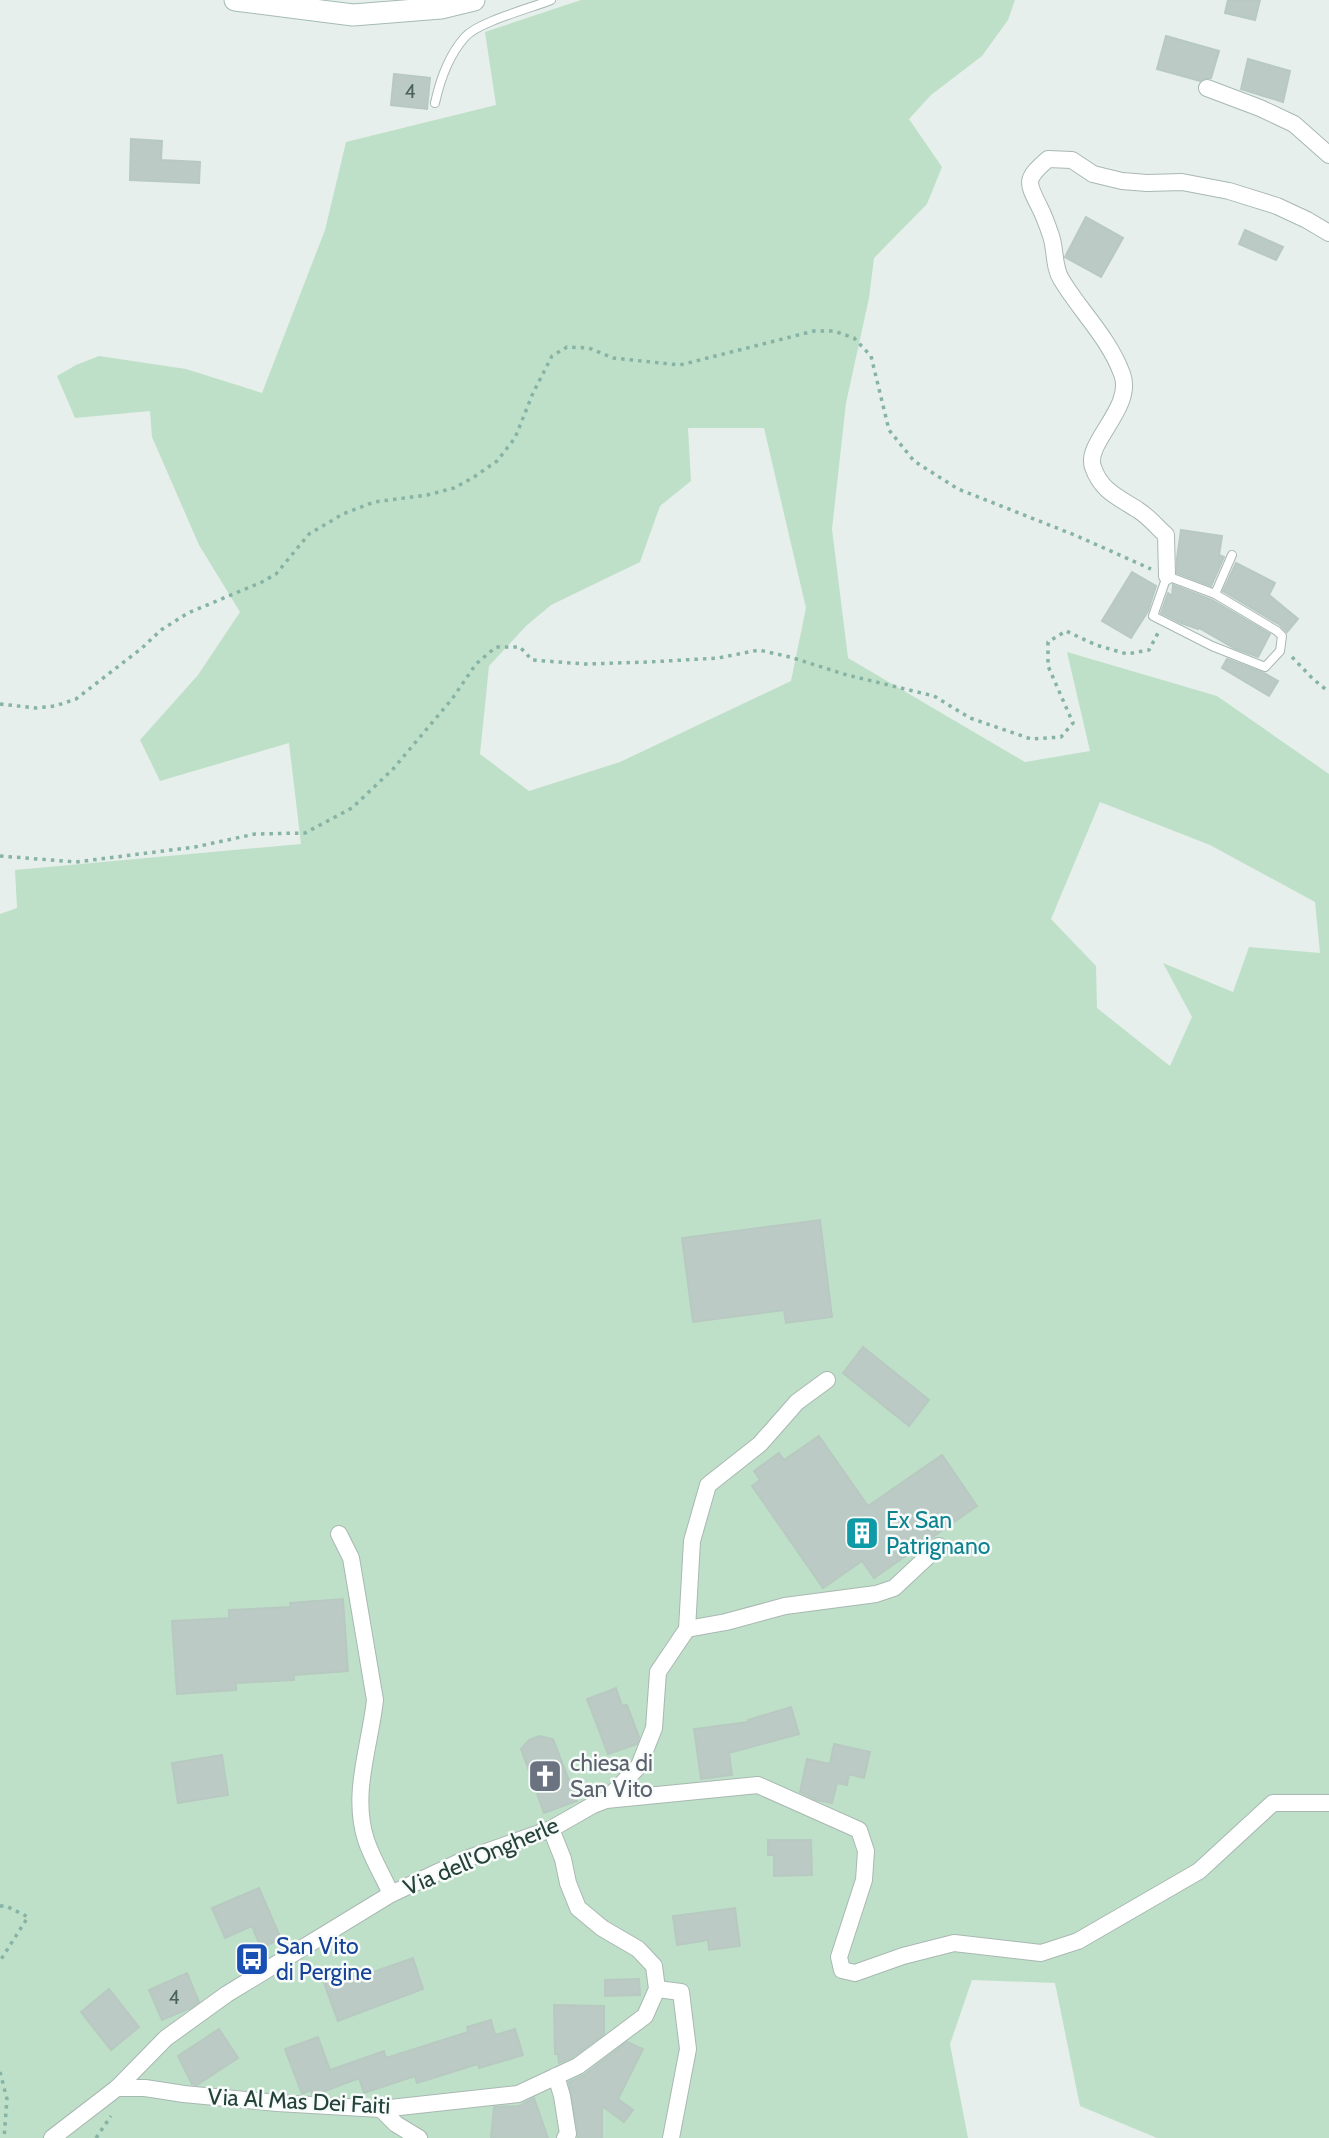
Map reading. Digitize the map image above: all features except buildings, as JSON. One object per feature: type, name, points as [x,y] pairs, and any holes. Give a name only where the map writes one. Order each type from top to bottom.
[{"type":"main road","points":[[235,0],[353,15],[441,8],[474,0]]},
{"type":"street","points":[[1207,88],[1294,124],[1329,155]]},
{"type":"street","points":[[1167,576],[1166,535],[1138,510],[1125,504],[1100,484],[1091,464],[1093,452],[1119,406],[1124,391],[1123,376],[1090,318],[1059,277],[1053,239],[1030,192],[1030,181],[1035,170],[1048,159],[1072,160],[1093,174],[1122,181],[1182,182],[1229,191],[1277,206],[1329,233]]},
{"type":"street","points":[[606,1800],[639,1766],[654,1728],[657,1672],[687,1629],[692,1541],[708,1485],[760,1444],[797,1402],[827,1380]]},
{"type":"street","points":[[340,1534],[351,1558],[375,1700],[363,1764],[362,1815],[366,1840],[391,1894]]},
{"type":"street","points":[[687,1629],[785,1606],[876,1594],[894,1588],[939,1546]]},
{"type":"street","name":"Via dell'Ongherle","points":[[52,2138],[117,2088],[166,2038],[226,1994],[391,1894],[466,1859],[551,1829],[606,1800],[758,1785],[859,1829],[866,1851],[864,1880],[839,1957],[842,1970],[855,1972],[954,1943],[1041,1953],[1078,1941],[1199,1871],[1273,1803],[1329,1803]]},
{"type":"street","points":[[551,1829],[578,1908],[602,1928],[638,1949],[654,1966],[657,1989],[681,1992],[688,2049],[671,2138]]},
{"type":"street","name":"Via Al Mas Dei Faiti","points":[[117,2088],[145,2088],[277,2103],[381,2109],[518,2094],[578,2066],[645,2016],[657,1989]]},
{"type":"street","points":[[556,2076],[568,2134],[565,2138]]},
{"type":"street","points":[[381,2109],[396,2124],[419,2138]]},
{"type":"lane","points":[[435,103],[440,80],[466,36],[485,25],[551,0]]},
{"type":"lane","points":[[1215,594],[1232,555]]},
{"type":"lane","points":[[1167,576],[1215,594],[1282,636],[1280,651],[1265,667],[1212,646],[1153,617],[1167,576]]},
{"type":"path","points":[[0,704],[36,708],[55,706],[76,699],[142,648],[161,629],[188,613],[276,574],[309,534],[343,514],[374,502],[427,495],[454,488],[474,477],[497,461],[515,438],[533,393],[552,356],[567,347],[589,348],[613,358],[680,365],[814,331],[834,331],[854,338],[870,356],[889,430],[914,461],[958,489],[1077,536],[1167,576]]},
{"type":"path","points":[[0,856],[76,862],[195,847],[255,834],[305,834],[352,808],[393,769],[452,699],[475,664],[496,648],[520,647],[532,660],[585,664],[718,658],[759,650],[934,696],[970,718],[1031,739],[1061,737],[1073,723],[1048,666],[1048,642],[1066,631],[1096,645],[1127,654],[1149,650],[1163,622]]},
{"type":"path","points":[[1281,645],[1329,692]]},
{"type":"path","points":[[0,1906],[27,1916],[0,1961]]},
{"type":"path","points":[[0,2072],[7,2099],[4,2138]]},
{"type":"green space","points":[[581,0],[1015,0],[1008,20],[982,56],[931,95],[909,119],[942,167],[927,204],[874,258],[869,298],[846,403],[832,529],[848,658],[1025,762],[1090,751],[1067,652],[1217,696],[1329,774],[1329,2138],[1157,2138],[1080,2106],[1055,1983],[972,1980],[950,2044],[968,2138],[0,2138],[0,914],[17,908],[15,870],[301,844],[289,743],[160,781],[140,740],[198,675],[240,612],[199,545],[152,437],[150,411],[75,418],[57,376],[99,356],[186,369],[262,393],[325,230],[346,142],[496,105],[485,32]],"holes":[[[688,428],[764,428],[806,608],[791,681],[620,762],[529,791],[480,754],[489,666],[526,626],[551,605],[640,562],[660,506],[691,481]],[[1100,802],[1210,845],[1315,902],[1320,953],[1249,947],[1233,992],[1163,963],[1192,1017],[1170,1066],[1097,1008],[1096,966],[1051,919]]]},
{"type":"place","name":"Ex San Patrignano","points":[[862,1533]]},
{"type":"place","name":"chiesa di San Vito","points":[[545,1776]]},
{"type":"place","name":"San Vito di Pergine","points":[[252,1959]]}]
